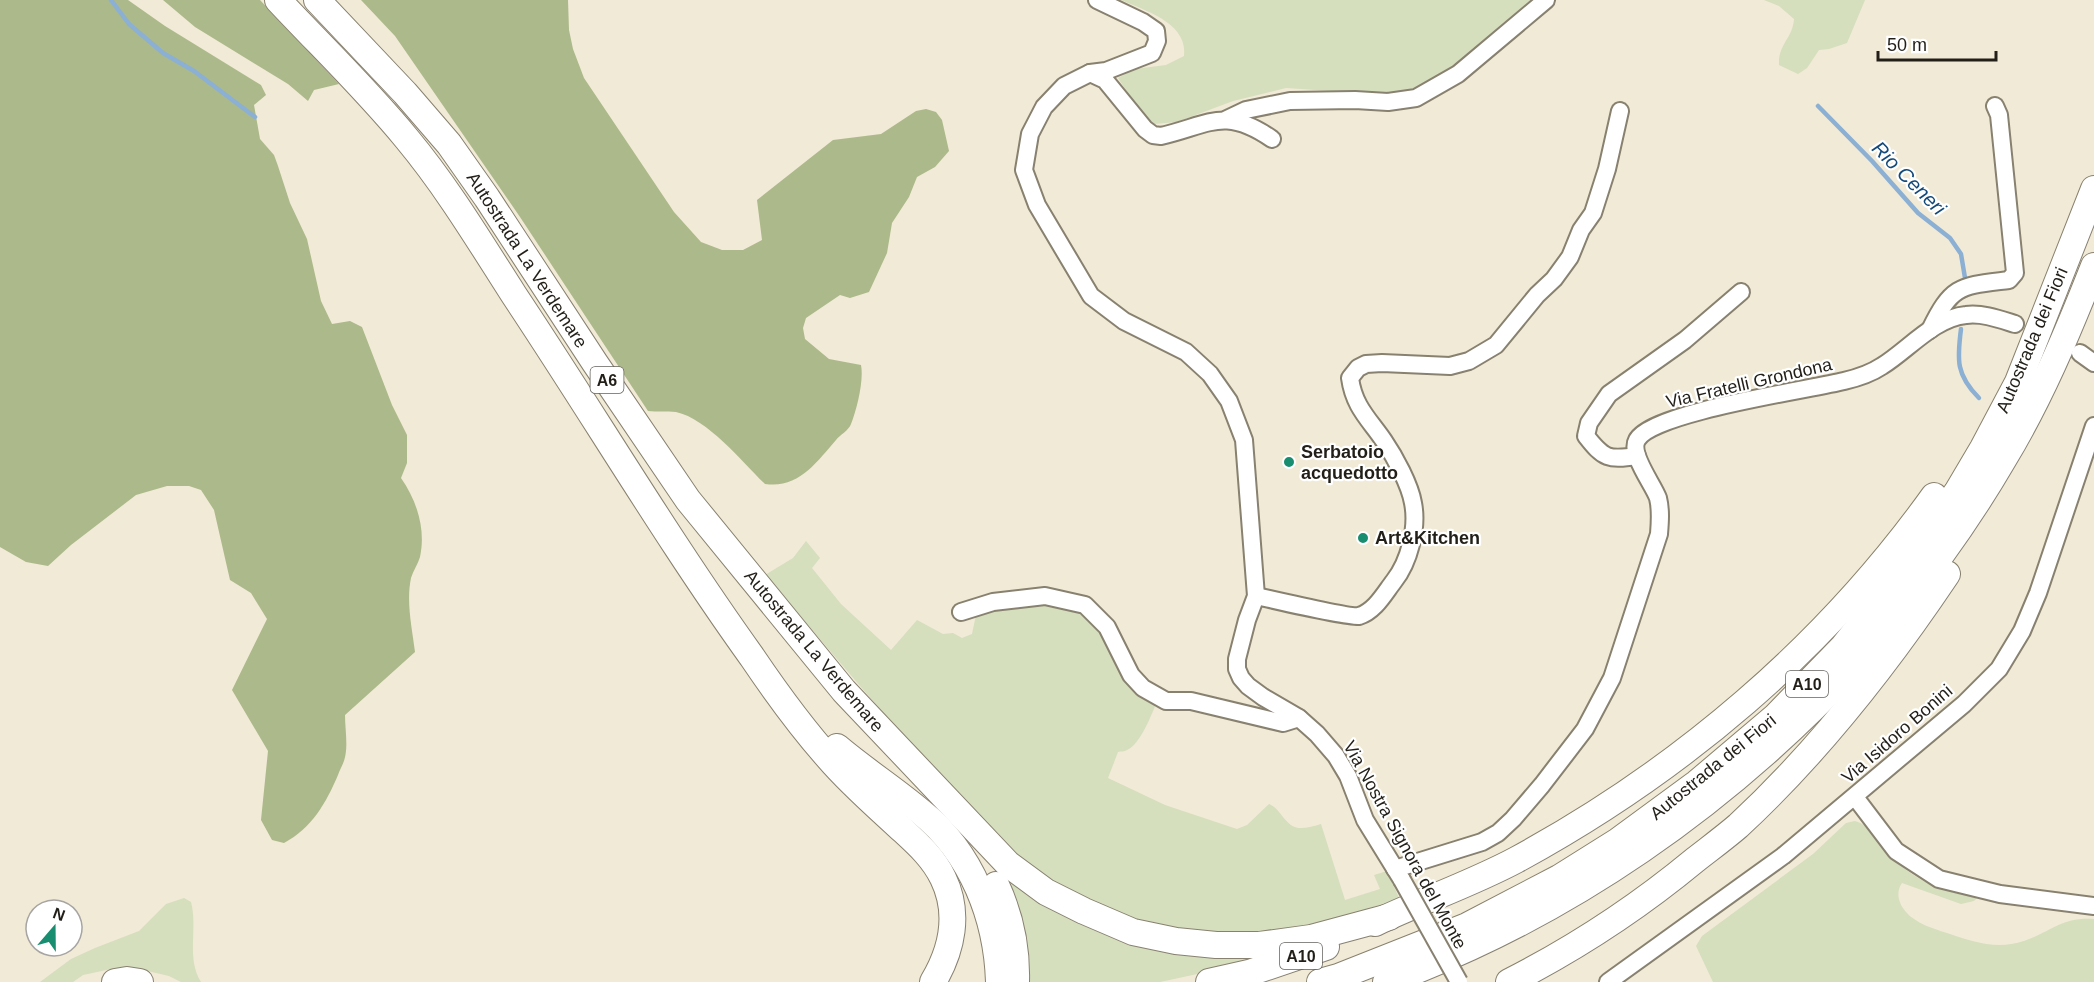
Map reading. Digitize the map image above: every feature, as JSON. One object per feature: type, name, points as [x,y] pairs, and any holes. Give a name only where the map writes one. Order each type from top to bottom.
[{"type":"highway","name":"Autostrada La Verdemare","points":[[278,0],[407,139],[462,216],[698,578],[779,694]]},
{"type":"highway","name":"Autostrada La Verdemare","points":[[318,0],[449,144],[688,500],[844,691],[903,755]]},
{"type":"highway","name":"Autostrada dei Fiori","points":[[1320,982],[1467,927],[1559,878],[1618,841],[1697,783],[1775,717],[1843,648],[1897,579],[1957,492],[1983,448],[2018,382],[2094,189]]},
{"type":"highway","name":"Autostrada dei Fiori","points":[[1386,982],[1476,945],[1570,896],[1631,858],[1712,799],[1790,732],[1858,661],[1913,592],[1975,505],[2029,413],[2079,305],[2094,266]]},
{"type":"highway","name":"A10","points":[[1209,982],[1249,973],[1321,949],[1515,860],[1607,806],[1693,746],[1745,702],[1814,638],[1914,524],[1976,431],[2045,311]]},
{"type":"highway","name":"A10","points":[[1509,982],[1549,962],[1596,934],[1657,891],[1737,827],[1812,750],[1875,677],[1986,515],[2009,470],[2029,413]]},
{"type":"highway","points":[[779,694],[834,764],[930,856],[944,879],[951,899],[950,943],[944,963],[933,982]]},
{"type":"highway","points":[[779,694],[830,742],[922,812],[944,834],[974,879],[988,912],[996,947],[999,982]]},
{"type":"highway","points":[[903,755],[1008,864],[1046,892],[1134,932],[1186,942],[1259,945],[1311,938],[1389,916]]},
{"type":"highway","points":[[903,755],[971,844],[990,874],[1008,918],[1014,946],[1016,982]]},
{"type":"highway","points":[[115,982],[127,980],[140,982]]},
{"type":"street","name":"Via Nostra Signora del Monte","points":[[1097,0],[1143,22],[1156,31],[1157,41],[1152,53],[1106,71],[1090,73],[1064,86],[1044,107],[1030,134],[1024,170],[1037,205],[1091,296],[1124,321],[1186,352],[1210,374],[1229,401],[1244,440],[1256,596],[1237,659],[1237,669],[1248,686],[1263,698],[1299,718],[1336,756],[1348,776],[1365,820],[1459,982]]},
{"type":"street","points":[[1090,73],[1105,80],[1145,129],[1153,135],[1161,136],[1211,120],[1227,119],[1246,110],[1290,101],[1388,102],[1416,98],[1458,74],[1546,0]]},
{"type":"street","points":[[1930,330],[1944,302],[1954,293],[1963,287],[2009,280],[2015,273],[1999,115],[1995,106]]},
{"type":"street","points":[[1256,596],[1357,616],[1372,609],[1400,573],[1409,549],[1415,519],[1413,502],[1402,474],[1385,442],[1357,405],[1350,378],[1358,368],[1366,364],[1450,366],[1469,361],[1496,345],[1537,295],[1554,279],[1570,257],[1581,230],[1593,213],[1607,169],[1620,111]]},
{"type":"street","points":[[1227,119],[1261,131],[1272,139]]},
{"type":"street","points":[[1398,875],[1482,842],[1498,832],[1528,802],[1585,729],[1612,678],[1659,534],[1661,514],[1658,497],[1636,456],[1618,459],[1601,454],[1586,436],[1589,423],[1609,394],[1685,340],[1742,292]]},
{"type":"street","name":"Via Fratelli Grondona","points":[[1636,456],[1636,440],[1647,429],[1701,411],[1845,381],[1868,374],[1948,319],[1966,315],[1986,316],[2015,324]]},
{"type":"street","name":"Via Isidoro Bonini","points":[[1608,982],[1783,856],[1964,704],[1999,669],[2022,631],[2038,593],[2094,426]]},
{"type":"street","points":[[961,612],[993,602],[1045,596],[1085,605],[1107,627],[1131,675],[1143,688],[1166,700],[1191,701],[1283,723],[1299,718]]},
{"type":"street","points":[[1855,797],[1896,851],[1939,879],[2000,894],[2094,906]]},
{"type":"green space","points":[[0,0],[128,0],[165,26],[261,85],[266,95],[254,105],[260,139],[274,155],[290,203],[307,239],[321,301],[332,324],[350,321],[362,327],[392,405],[407,435],[407,463],[401,478],[416,506],[422,536],[420,557],[412,575],[409,596],[415,652],[345,715],[344,762],[317,814],[303,830],[284,843],[272,840],[261,820],[268,751],[232,690],[267,619],[251,593],[230,580],[214,510],[201,490],[189,486],[167,486],[136,495],[71,545],[48,566],[26,562],[0,547]]},
{"type":"green space","points":[[163,0],[260,0],[339,84],[314,90],[308,101],[288,84],[195,27]]},
{"type":"green space","points":[[361,0],[568,0],[569,30],[573,49],[584,78],[674,212],[701,242],[722,250],[743,250],[762,240],[757,200],[833,140],[881,134],[916,111],[926,109],[936,112],[942,120],[949,151],[935,167],[917,177],[909,197],[892,223],[887,253],[869,292],[850,298],[840,295],[806,318],[803,328],[805,339],[829,359],[861,365],[862,378],[856,411],[850,426],[813,465],[797,478],[777,484],[765,484],[724,442],[700,423],[676,412],[648,411],[520,217],[395,36]]},
{"type":"green space","points":[[1121,0],[1536,0],[1483,46],[1420,89],[1391,95],[1286,88],[1233,101],[1177,122],[1154,124],[1145,119],[1118,78],[1135,69],[1166,65],[1184,56],[1183,45],[1179,35],[1163,20]]},
{"type":"green space","points":[[1764,0],[1865,0],[1847,43],[1819,50],[1807,68],[1798,74],[1779,65],[1779,58],[1794,19],[1779,6]]},
{"type":"green space","points":[[806,541],[820,558],[812,568],[841,604],[891,650],[917,620],[943,634],[953,633],[962,638],[972,634],[976,615],[1008,608],[1064,607],[1081,612],[1095,620],[1105,633],[1116,664],[1123,676],[1139,691],[1157,701],[1136,742],[1126,751],[1118,752],[1108,778],[1165,805],[1237,829],[1247,825],[1269,804],[1287,822],[1296,827],[1306,828],[1321,824],[1345,900],[1380,889],[1374,875],[1387,871],[1399,898],[1317,927],[1256,938],[1192,932],[1147,924],[1097,906],[1041,878],[997,841],[938,777],[765,575],[793,558]]},
{"type":"green space","points":[[1855,821],[1865,826],[1898,863],[1918,878],[1952,892],[1978,897],[1974,901],[1961,904],[1902,883],[1898,894],[1904,909],[1914,919],[1931,927],[1976,942],[2004,945],[2024,941],[2065,922],[2094,919],[2094,982],[1713,982],[1696,946],[1702,936],[1813,854],[1846,823]]},
{"type":"green space","points":[[999,867],[1064,912],[1270,953],[1230,967],[1160,982],[1025,982]]},
{"type":"green space","points":[[184,898],[191,902],[194,963],[201,982],[181,982],[169,976],[139,969],[111,969],[83,975],[73,982],[40,982],[71,959],[84,958],[84,953],[139,931],[166,904]]},
{"type":"waterway","points":[[111,0],[129,24],[163,53],[194,71],[255,117]]},
{"type":"waterway","name":"Rio Ceneri","points":[[1818,106],[1872,161],[1918,213],[1950,238],[1961,254],[1965,278]]},
{"type":"waterway","name":"Rio Ceneri","points":[[1961,329],[1959,358],[1962,374],[1971,390],[1979,398]]},
{"type":"place","name":"Serbatoio acquedotto","points":[[1289,462]]},
{"type":"place","name":"Art&Kitchen","points":[[1363,538]]}]
